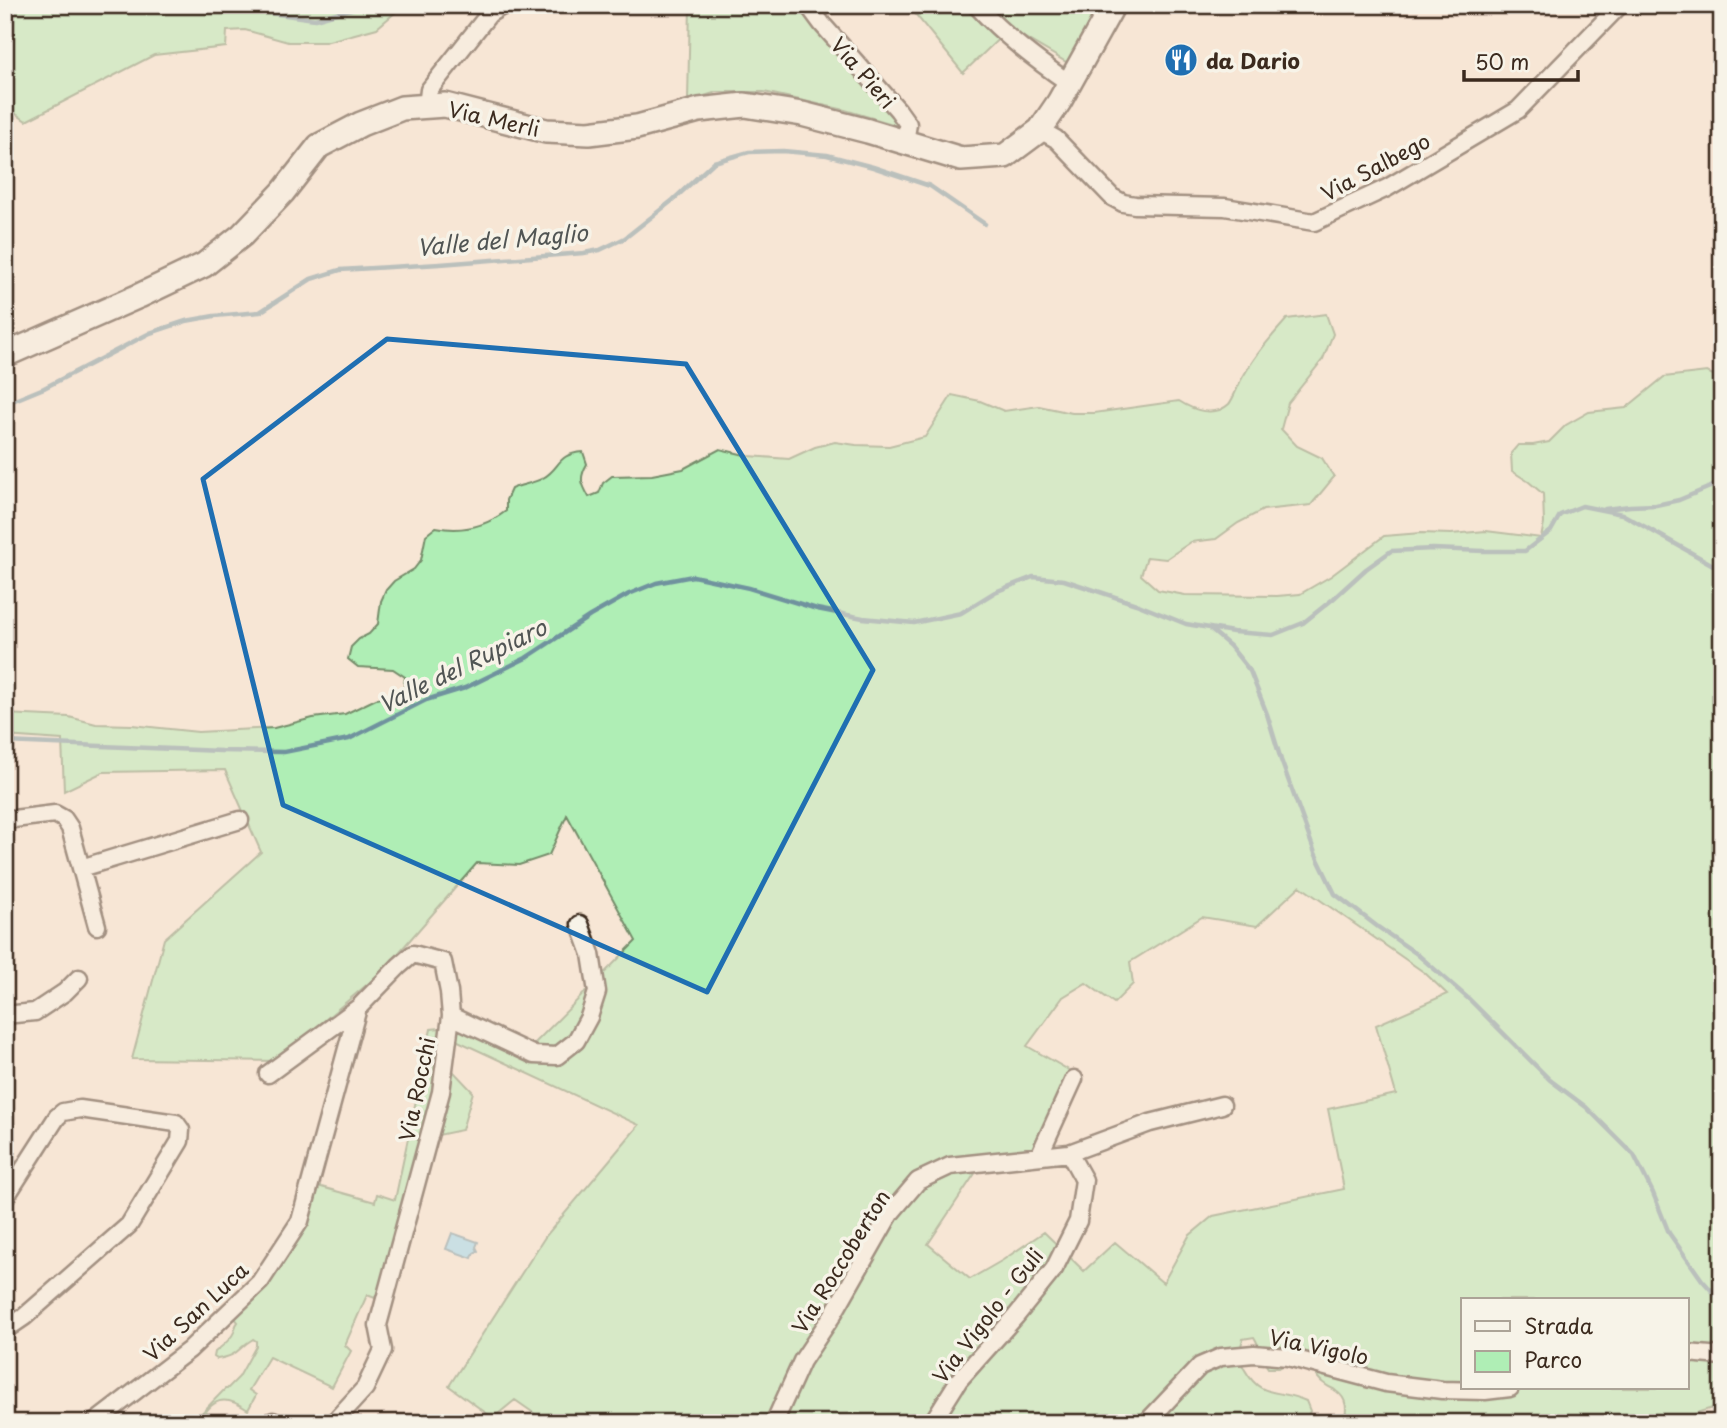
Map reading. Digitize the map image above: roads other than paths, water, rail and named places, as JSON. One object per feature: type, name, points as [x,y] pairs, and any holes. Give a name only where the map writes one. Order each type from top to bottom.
[{"type":"street","points":[[426,106],[429,90],[489,14],[504,5]]},
{"type":"street","name":"Via Pieri","points":[[808,5],[908,124],[905,142]]},
{"type":"street","points":[[976,5],[1026,53],[1069,83]]},
{"type":"street","name":"Via Pieri","points":[[868,131],[961,159],[1004,156],[1040,130],[1113,5]]},
{"type":"street","name":"Via Salbego","points":[[1040,130],[1056,139],[1112,197],[1123,203],[1225,207],[1314,222],[1387,187],[1518,110],[1620,5]]},
{"type":"street","name":"Via Merli","points":[[5,355],[204,265],[242,235],[283,192],[319,146],[402,107],[445,105],[546,131],[589,133],[637,127],[699,110],[745,105],[802,114],[868,131]]},
{"type":"street","points":[[5,820],[55,814],[64,819],[70,828],[97,926]]},
{"type":"street","points":[[81,868],[240,820]]},
{"type":"street","points":[[452,1016],[534,1055],[557,1056],[576,1041],[589,1017],[597,992],[591,954],[580,924]]},
{"type":"street","name":"Via Rocchi","points":[[268,1074],[358,1008],[413,954],[443,962],[452,1016],[441,1092],[378,1325],[383,1350],[365,1388],[333,1423]]},
{"type":"street","points":[[5,1015],[35,1012],[65,992],[79,978]]},
{"type":"street","name":"Via San Luca","points":[[94,1423],[189,1350],[260,1282],[300,1221],[358,1008]]},
{"type":"street","points":[[1039,1156],[1074,1080]]},
{"type":"street","name":"Via Roccoberton","points":[[774,1423],[802,1361],[832,1316],[890,1214],[918,1181],[950,1166],[1069,1153],[1150,1123],[1222,1105]]},
{"type":"street","points":[[5,1198],[57,1117],[63,1112],[80,1109],[176,1123],[181,1130],[180,1141],[129,1225],[24,1317],[5,1330]]},
{"type":"street","name":"Via Vigolo - Guli","points":[[932,1423],[959,1380],[1054,1269],[1078,1221],[1084,1180],[1069,1153]]},
{"type":"street","points":[[1688,1353],[1722,1356]]},
{"type":"street","name":"Via Vigolo","points":[[1146,1423],[1200,1366],[1221,1357],[1254,1354],[1288,1357],[1386,1383],[1442,1390],[1493,1390]]},
{"type":"water","points":[[452,1233],[478,1242],[478,1251],[472,1258],[446,1249]]},
{"type":"waterway","points":[[228,5],[315,19],[365,5]]},
{"type":"waterway","name":"Valle del Maglio","points":[[5,404],[44,388],[150,333],[186,321],[260,312],[311,279],[340,270],[600,250],[625,238],[673,200],[714,162],[749,152],[783,151],[827,155],[873,167],[930,186],[985,224]]},
{"type":"waterway","points":[[1605,509],[1656,505],[1679,500],[1722,482]]},
{"type":"waterway","name":"Valle del Rupiaro","points":[[5,742],[284,752],[349,739],[426,700],[465,688],[526,658],[629,594],[656,583],[693,576],[749,588],[817,609],[863,618],[914,623],[961,613],[995,592],[1033,577],[1064,580],[1186,624],[1273,635],[1303,623],[1391,551],[1525,551],[1551,531],[1560,515],[1582,506],[1622,514],[1722,570]]},
{"type":"waterway","points":[[1210,629],[1230,646],[1250,671],[1315,853],[1335,894],[1417,954],[1470,1000],[1550,1080],[1586,1107],[1634,1155],[1669,1233],[1702,1280],[1722,1302]]},
{"type":"place","name":"da Dario","points":[[1181,60]]}]
